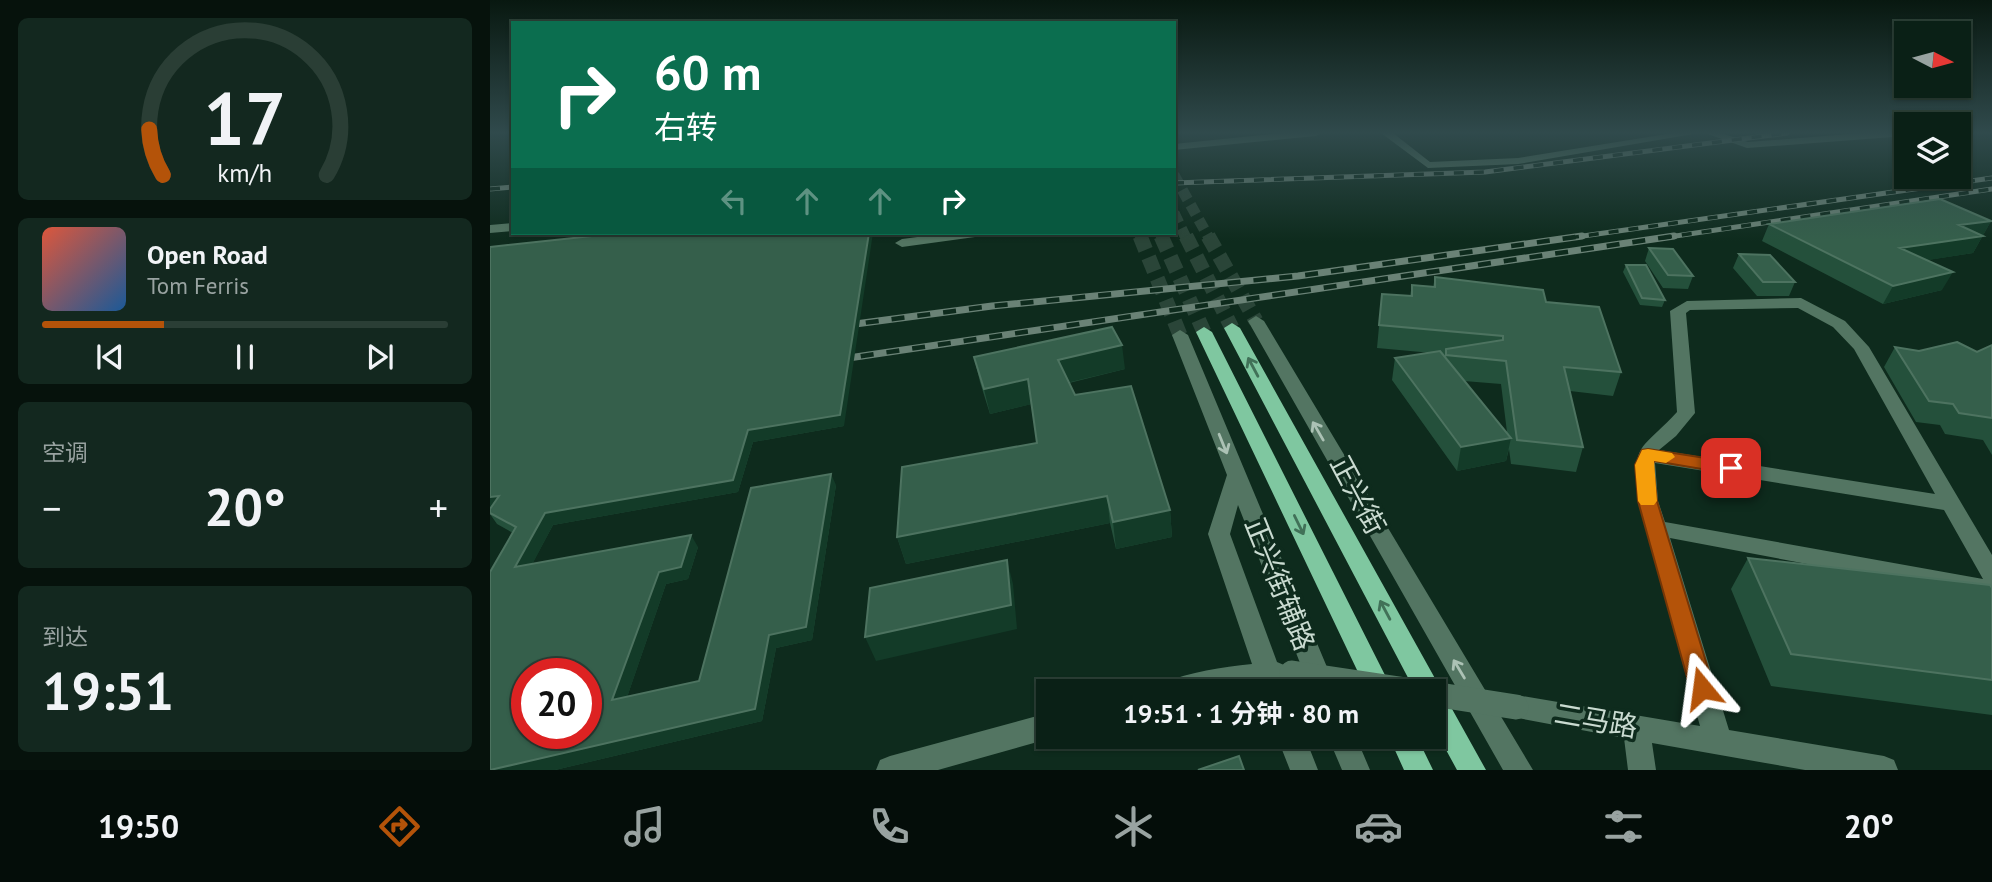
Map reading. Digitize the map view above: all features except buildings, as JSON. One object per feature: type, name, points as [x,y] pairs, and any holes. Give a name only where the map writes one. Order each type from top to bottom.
[{"type":"main road","name":"正兴街","points":[[1232,328],[1423,679]]},
{"type":"main road","points":[[1204,332],[1374,679]]},
{"type":"main road","name":"正兴街","points":[[1446,721],[1472,770]]},
{"type":"main road","points":[[1409,749],[1419,770]]},
{"type":"street","points":[[490,229],[511,227]]},
{"type":"street","points":[[902,243],[960,235]]},
{"type":"street","points":[[1718,741],[1648,501],[1644,465],[1651,446],[1669,432],[1686,413],[1678,312],[1687,306],[1801,303],[1839,324],[1861,347],[1992,575]]},
{"type":"street","points":[[1256,321],[1518,770]]},
{"type":"street","name":"正兴街辅路","points":[[1180,335],[1319,679]]},
{"type":"street","points":[[1648,454],[1951,504]]},
{"type":"street","name":"正兴街辅路","points":[[1236,476],[1219,534],[1278,679]]},
{"type":"street","points":[[1656,528],[1992,590]]},
{"type":"street","points":[[1216,679],[1278,679]]},
{"type":"street","name":"二马路","points":[[1446,697],[1884,770]]},
{"type":"street","points":[[1636,727],[1642,770]]},
{"type":"street","points":[[890,770],[1036,729]]},
{"type":"street","points":[[1296,749],[1304,770]]},
{"type":"street","points":[[1347,749],[1356,770]]},
{"type":"tunnel","points":[[1176,179],[1209,238]]},
{"type":"tunnel","points":[[1176,217],[1186,238]]},
{"type":"tunnel","points":[[1140,236],[1180,335]]},
{"type":"tunnel","points":[[1161,236],[1204,332]]},
{"type":"tunnel","points":[[1186,236],[1232,328]]},
{"type":"tunnel","points":[[1208,236],[1256,321]]},
{"type":"railway","points":[[1176,183],[1509,169]]},
{"type":"railway","points":[[1569,238],[1992,178]]},
{"type":"railway","points":[[490,189],[511,187]]},
{"type":"railway","points":[[1662,238],[1992,189]]},
{"type":"railway","points":[[840,326],[992,306],[1298,276],[1582,236]]},
{"type":"railway","points":[[835,360],[1674,236]]},
{"type":"slow traffic","points":[[1648,501],[1644,465],[1648,454],[1666,457]]},
{"type":"route","points":[[1702,688],[1648,501],[1644,465],[1648,454],[1731,468]]}]
